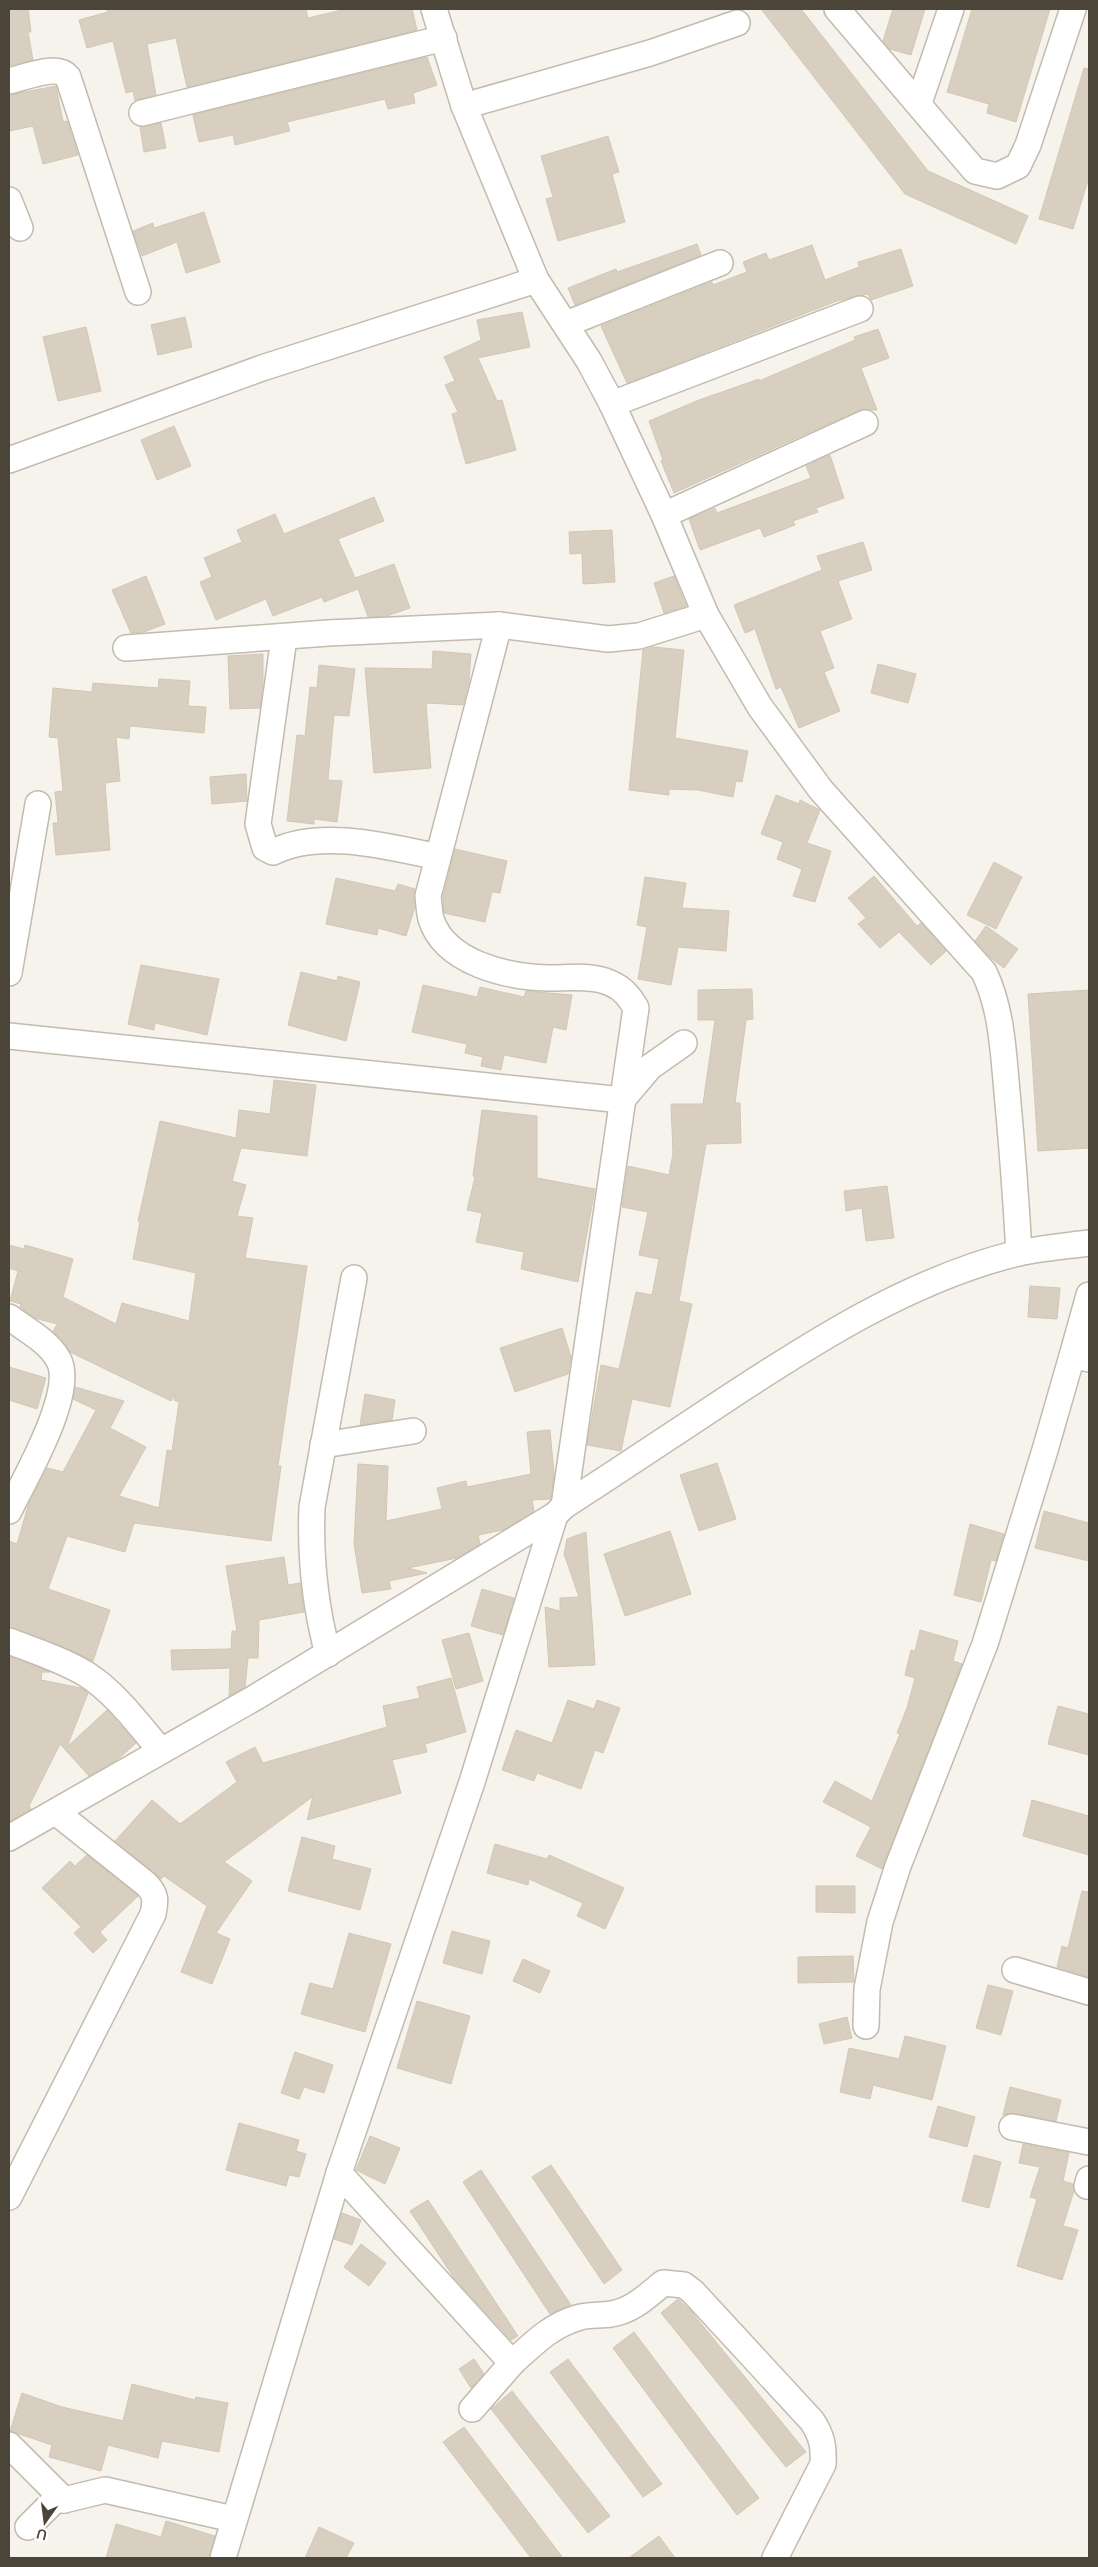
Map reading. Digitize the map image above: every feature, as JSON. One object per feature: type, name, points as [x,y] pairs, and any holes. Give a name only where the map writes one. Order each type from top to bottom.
[{"type":"street","points":[[434,9],[464,106],[536,280],[566,324],[612,404],[664,515],[706,615],[760,707],[822,790],[984,972],[993,990],[1001,1022],[1015,1170],[1019,1253]]},
{"type":"street","points":[[837,9],[975,171],[996,176],[1018,166],[1028,145],[1073,9]]},
{"type":"street","points":[[919,104],[951,9]]},
{"type":"street","points":[[464,106],[650,53],[737,23]]},
{"type":"street","points":[[142,113],[444,38]]},
{"type":"street","points":[[9,81],[54,71],[65,73],[68,77],[138,292]]},
{"type":"street","points":[[9,200],[20,228]]},
{"type":"street","points":[[566,324],[720,262]]},
{"type":"street","points":[[9,460],[262,368],[536,280]]},
{"type":"street","points":[[612,404],[860,309]]},
{"type":"street","points":[[664,515],[865,423]]},
{"type":"street","points":[[126,648],[284,638],[328,633],[499,626],[608,639],[639,636],[706,615]]},
{"type":"street","points":[[223,2558],[340,2173],[472,1782],[560,1510],[595,1302],[636,1008],[629,994],[604,980],[545,978],[486,968],[461,955],[443,940],[431,919],[428,896],[499,626]]},
{"type":"street","points":[[284,638],[258,824],[265,848],[273,852],[301,842],[339,842],[383,846],[438,857]]},
{"type":"street","points":[[9,973],[38,804]]},
{"type":"street","points":[[9,1036],[622,1100]]},
{"type":"street","points":[[622,1100],[650,1067],[684,1043]]},
{"type":"street","points":[[9,1838],[57,1813],[328,1654],[560,1510],[787,1359],[842,1326],[921,1287],[974,1266],[1019,1253],[1089,1243]]},
{"type":"street","points":[[328,1654],[319,1620],[310,1542],[312,1507],[354,1278]]},
{"type":"street","points":[[866,2026],[867,1989],[880,1922],[898,1866],[985,1644],[1045,1450],[1081,1357],[1089,1295]]},
{"type":"street","points":[[9,1317],[41,1340],[59,1359],[64,1383],[41,1447],[9,1511]]},
{"type":"street","points":[[323,1445],[413,1432]]},
{"type":"street","points":[[9,1641],[44,1654],[87,1674],[114,1697],[161,1752]]},
{"type":"street","points":[[9,2197],[154,1914],[156,1902],[155,1895],[146,1884],[57,1813]]},
{"type":"street","points":[[1015,1970],[1089,1992]]},
{"type":"street","points":[[1012,2127],[1089,2142]]},
{"type":"street","points":[[340,2173],[512,2363]]},
{"type":"street","points":[[472,2409],[512,2363],[545,2333],[577,2318],[621,2312],[632,2308],[663,2284],[684,2285],[812,2421],[820,2434],[824,2449],[823,2464],[774,2558]]},
{"type":"street","points":[[9,2445],[64,2500]]},
{"type":"street","points":[[28,2527],[55,2500],[64,2500],[105,2490],[234,2519]]},
{"type":"building","points":[[9,9],[28,9],[31,32],[28,32],[33,60],[9,66]]},
{"type":"building","points":[[106,9],[306,9],[308,18],[346,9],[412,9],[417,30],[187,87],[176,38],[147,44],[156,95],[135,101],[133,91],[126,93],[113,41],[87,48],[79,20],[108,12]]},
{"type":"building","points":[[761,9],[801,9],[928,171],[1028,216],[1016,244],[905,194]]},
{"type":"building","points":[[893,9],[925,9],[911,55],[890,49],[883,41]]},
{"type":"building","points":[[972,9],[1050,9],[1016,122],[987,113],[989,104],[947,92]]},
{"type":"building","points":[[427,57],[437,85],[413,93],[415,103],[388,109],[385,99],[287,122],[290,131],[235,145],[233,135],[199,142],[193,115]]},
{"type":"building","points":[[1084,68],[1089,69],[1089,177],[1073,229],[1039,219]]},
{"type":"building","points":[[56,86],[63,122],[67,121],[78,155],[43,164],[33,126],[9,131],[9,95]]},
{"type":"building","points":[[161,123],[166,148],[144,152],[140,127]]},
{"type":"building","points":[[608,136],[619,172],[612,174],[625,222],[558,241],[546,199],[553,197],[541,156]]},
{"type":"building","points":[[204,212],[220,262],[186,273],[177,242],[142,256],[133,231],[153,223],[154,228]]},
{"type":"building","points":[[697,244],[701,255],[575,305],[568,288],[616,269],[617,272]]},
{"type":"building","points":[[812,245],[825,280],[859,267],[858,262],[901,249],[913,286],[871,300],[868,294],[837,301],[627,383],[601,326],[712,282],[713,285],[747,272],[743,262],[766,253],[769,260]]},
{"type":"building","points":[[522,312],[530,347],[478,358],[497,401],[502,400],[516,450],[466,464],[452,414],[458,412],[445,385],[455,381],[444,357],[481,340],[477,320]]},
{"type":"building","points":[[185,317],[192,347],[158,355],[151,325]]},
{"type":"building","points":[[86,327],[101,391],[58,401],[43,337]]},
{"type":"building","points":[[878,329],[889,358],[861,368],[877,410],[859,410],[674,493],[661,461],[663,460],[649,421],[699,400],[759,379],[759,381],[855,340],[854,337]]},
{"type":"building","points":[[174,426],[191,466],[157,480],[141,440]]},
{"type":"building","points":[[830,455],[844,498],[816,508],[818,512],[793,521],[795,525],[764,537],[760,528],[700,550],[689,519],[715,508],[717,513],[811,478],[806,466]]},
{"type":"building","points":[[374,497],[384,521],[338,539],[355,578],[394,564],[410,608],[387,616],[368,617],[358,589],[324,602],[322,597],[273,616],[266,599],[216,620],[200,582],[212,577],[204,558],[242,542],[237,530],[275,514],[284,534]]},
{"type":"building","points":[[612,530],[615,582],[583,584],[582,553],[570,554],[569,532]]},
{"type":"building","points":[[863,542],[872,570],[838,581],[852,619],[820,631],[834,668],[824,672],[840,711],[799,728],[781,687],[776,689],[755,629],[745,633],[734,605],[822,570],[817,556]]},
{"type":"building","points":[[146,576],[165,624],[144,632],[131,633],[112,590]]},
{"type":"building","points":[[674,576],[686,606],[664,613],[654,583]]},
{"type":"building","points":[[653,647],[684,650],[675,738],[748,751],[742,782],[736,781],[733,797],[698,790],[669,789],[669,795],[629,790],[643,650]]},
{"type":"building","points":[[433,651],[471,654],[469,681],[463,705],[426,703],[431,768],[374,773],[365,668],[432,669]]},
{"type":"building","points":[[263,654],[260,708],[230,709],[228,656]]},
{"type":"building","points":[[878,664],[916,674],[908,703],[871,693]]},
{"type":"building","points":[[319,665],[355,669],[349,716],[334,715],[328,780],[342,781],[337,822],[314,819],[314,824],[287,821],[297,735],[305,736],[310,687],[317,688]]},
{"type":"building","points":[[159,679],[190,681],[188,706],[206,707],[204,733],[130,726],[129,739],[116,737],[120,781],[105,783],[110,850],[56,855],[53,823],[58,823],[55,792],[63,791],[58,738],[49,737],[53,688],[92,692],[93,683],[158,688]]},
{"type":"building","points":[[246,774],[247,801],[212,804],[210,777]]},
{"type":"building","points":[[776,795],[799,804],[800,800],[820,810],[807,843],[831,851],[815,902],[793,896],[802,869],[777,859],[783,842],[761,834]]},
{"type":"building","points":[[455,849],[507,861],[500,893],[492,892],[485,922],[444,913],[443,897]]},
{"type":"building","points":[[994,862],[1022,877],[996,929],[967,915]]},
{"type":"building","points":[[874,876],[917,926],[921,923],[946,951],[931,965],[899,932],[880,948],[858,924],[866,918],[848,898]]},
{"type":"building","points":[[645,877],[686,883],[682,908],[729,911],[726,951],[678,947],[671,985],[638,979],[647,927],[637,925]]},
{"type":"building","points":[[336,878],[395,891],[398,884],[415,889],[415,907],[406,936],[378,928],[377,935],[326,924]]},
{"type":"building","points":[[986,926],[1018,949],[1004,968],[992,959],[975,941]]},
{"type":"building","points":[[141,965],[219,979],[207,1035],[155,1023],[154,1030],[128,1024]]},
{"type":"building","points":[[301,972],[337,981],[338,976],[360,982],[346,1041],[288,1025]]},
{"type":"building","points":[[423,985],[477,997],[480,987],[524,997],[526,991],[572,995],[566,1030],[553,1027],[546,1063],[504,1055],[501,1070],[481,1066],[483,1057],[465,1053],[467,1044],[412,1032]]},
{"type":"building","points":[[752,989],[753,1019],[746,1020],[735,1103],[740,1103],[741,1143],[706,1144],[679,1301],[692,1304],[670,1407],[632,1399],[621,1451],[587,1445],[601,1365],[619,1369],[636,1292],[652,1295],[659,1259],[639,1255],[648,1212],[622,1207],[628,1166],[669,1175],[673,1153],[671,1104],[703,1104],[715,1020],[698,1020],[698,990]]},
{"type":"building","points":[[1089,990],[1089,1148],[1038,1151],[1028,994]]},
{"type":"building","points":[[274,1080],[316,1085],[307,1156],[241,1148],[232,1181],[246,1185],[237,1216],[253,1218],[245,1258],[307,1266],[278,1466],[281,1466],[271,1541],[134,1523],[125,1552],[67,1536],[48,1589],[110,1610],[93,1661],[54,1643],[9,1627],[9,1541],[17,1544],[28,1506],[47,1468],[63,1472],[96,1410],[73,1399],[75,1387],[124,1401],[110,1428],[146,1447],[119,1496],[159,1508],[167,1450],[172,1451],[179,1402],[174,1400],[175,1394],[171,1401],[70,1352],[53,1332],[57,1324],[35,1318],[20,1307],[21,1304],[10,1301],[18,1271],[9,1268],[9,1245],[24,1249],[25,1245],[73,1259],[63,1297],[116,1324],[122,1303],[189,1321],[196,1273],[133,1259],[140,1222],[138,1221],[160,1121],[236,1138],[239,1110],[270,1114]]},
{"type":"building","points":[[482,1110],[537,1116],[537,1178],[595,1189],[578,1282],[521,1269],[524,1252],[476,1242],[482,1213],[467,1210],[475,1177],[473,1176]]},
{"type":"building","points":[[887,1186],[894,1238],[866,1241],[862,1208],[846,1211],[844,1191]]},
{"type":"building","points":[[1030,1286],[1060,1288],[1057,1319],[1028,1317]]},
{"type":"building","points":[[562,1328],[571,1357],[568,1374],[515,1392],[500,1348]]},
{"type":"building","points":[[9,1367],[46,1378],[37,1409],[9,1400]]},
{"type":"building","points":[[365,1394],[395,1400],[392,1420],[360,1425]]},
{"type":"building","points":[[550,1430],[554,1474],[551,1499],[532,1500],[534,1511],[503,1530],[478,1535],[480,1544],[457,1558],[408,1568],[427,1573],[389,1581],[391,1589],[362,1593],[354,1544],[358,1464],[388,1466],[386,1521],[442,1509],[437,1488],[466,1481],[467,1487],[531,1474],[527,1432]]},
{"type":"building","points":[[717,1463],[736,1519],[699,1531],[680,1475]]},
{"type":"building","points":[[1044,1511],[1089,1523],[1089,1561],[1035,1548]]},
{"type":"building","points":[[970,1524],[1004,1534],[996,1561],[991,1560],[981,1602],[954,1595]]},
{"type":"building","points":[[670,1531],[691,1594],[625,1616],[604,1554]]},
{"type":"building","points":[[586,1532],[595,1665],[549,1667],[545,1607],[560,1611],[560,1598],[579,1597],[564,1554],[567,1539]]},
{"type":"building","points":[[284,1557],[288,1585],[300,1583],[304,1612],[259,1620],[258,1658],[248,1658],[245,1687],[229,1696],[230,1668],[172,1670],[171,1650],[231,1649],[232,1631],[237,1631],[226,1566]]},
{"type":"building","points":[[482,1589],[514,1598],[503,1635],[471,1626]]},
{"type":"building","points":[[920,1630],[958,1641],[953,1661],[962,1664],[882,1869],[856,1856],[871,1827],[823,1802],[835,1781],[872,1801],[900,1734],[897,1733],[907,1708],[915,1678],[905,1675],[911,1650],[915,1651]]},
{"type":"building","points":[[469,1633],[483,1681],[456,1689],[442,1640]]},
{"type":"building","points":[[9,1656],[50,1672],[42,1672],[41,1680],[81,1688],[88,1693],[67,1747],[107,1710],[136,1743],[118,1759],[89,1776],[60,1744],[29,1806],[31,1809],[9,1822]]},
{"type":"building","points":[[451,1678],[466,1732],[425,1744],[427,1752],[392,1760],[401,1793],[307,1820],[314,1792],[311,1798],[224,1862],[252,1881],[216,1933],[230,1939],[212,1984],[181,1972],[207,1906],[164,1876],[161,1879],[115,1841],[152,1800],[180,1824],[237,1782],[226,1762],[255,1747],[263,1763],[387,1727],[383,1706],[420,1698],[417,1687]]},
{"type":"building","points":[[568,1700],[594,1709],[597,1700],[620,1708],[603,1753],[595,1750],[581,1789],[537,1773],[534,1781],[502,1770],[516,1730],[552,1743]]},
{"type":"building","points":[[1058,1706],[1089,1714],[1089,1755],[1048,1744]]},
{"type":"building","points":[[1032,1800],[1089,1816],[1089,1855],[1023,1836]]},
{"type":"building","points":[[302,1837],[335,1846],[332,1859],[371,1869],[360,1910],[288,1891]]},
{"type":"building","points":[[495,1844],[547,1859],[549,1855],[624,1888],[605,1929],[577,1916],[583,1903],[529,1879],[528,1885],[487,1873]]},
{"type":"building","points":[[87,1855],[138,1896],[100,1932],[107,1940],[93,1953],[74,1933],[81,1927],[42,1888],[70,1861],[75,1866]]},
{"type":"building","points":[[816,1886],[855,1886],[855,1913],[816,1912]]},
{"type":"building","points":[[1082,1891],[1089,1892],[1089,1977],[1057,1967],[1062,1946],[1068,1948]]},
{"type":"building","points":[[452,1931],[490,1941],[482,1974],[443,1963]]},
{"type":"building","points":[[349,1933],[391,1944],[365,2032],[301,2014],[310,1983],[333,1989]]},
{"type":"building","points":[[853,1956],[854,1982],[798,1983],[798,1957]]},
{"type":"building","points":[[523,1959],[550,1971],[540,1993],[513,1981]]},
{"type":"building","points":[[988,1985],[1013,1991],[1001,2035],[976,2028]]},
{"type":"building","points":[[417,2001],[470,2016],[451,2084],[397,2068]]},
{"type":"building","points":[[847,2017],[852,2038],[824,2044],[819,2024]]},
{"type":"building","points":[[905,2036],[946,2046],[932,2100],[873,2085],[870,2099],[840,2092],[849,2048],[899,2059]]},
{"type":"building","points":[[295,2052],[333,2065],[324,2093],[304,2087],[299,2099],[281,2093]]},
{"type":"building","points":[[1010,2087],[1061,2100],[1056,2121],[1015,2113],[1003,2115]]},
{"type":"building","points":[[938,2106],[975,2117],[967,2147],[929,2137]]},
{"type":"building","points":[[239,2123],[299,2140],[296,2151],[306,2154],[299,2177],[289,2175],[286,2186],[226,2170]]},
{"type":"building","points":[[370,2136],[400,2148],[385,2184],[356,2170]]},
{"type":"building","points":[[1023,2144],[1069,2153],[1063,2181],[1073,2184],[1074,2191],[1063,2226],[1078,2230],[1062,2280],[1017,2266],[1037,2199],[1030,2197],[1040,2167],[1019,2163]]},
{"type":"building","points":[[974,2155],[1001,2162],[989,2208],[962,2201]]},
{"type":"building","points":[[551,2165],[622,2270],[604,2284],[532,2177]]},
{"type":"building","points":[[481,2170],[571,2305],[550,2314],[463,2182]]},
{"type":"building","points":[[428,2200],[518,2336],[511,2340],[454,2278],[410,2211]]},
{"type":"building","points":[[342,2213],[361,2220],[352,2245],[334,2239]]},
{"type":"building","points":[[361,2244],[386,2263],[369,2286],[344,2267]]},
{"type":"building","points":[[678,2299],[690,2310],[806,2452],[786,2467],[661,2313]]},
{"type":"building","points":[[634,2332],[759,2498],[737,2515],[613,2348]]},
{"type":"building","points":[[474,2359],[484,2374],[471,2388],[459,2369]]},
{"type":"building","points":[[568,2359],[662,2484],[643,2497],[550,2372]]},
{"type":"building","points":[[132,2384],[195,2400],[196,2397],[228,2403],[219,2452],[162,2441],[158,2458],[108,2445],[101,2471],[49,2457],[52,2445],[10,2431],[22,2393],[62,2407],[123,2421]]},
{"type":"building","points":[[512,2391],[610,2516],[588,2533],[491,2409]]},
{"type":"building","points":[[464,2427],[563,2558],[531,2558],[443,2442]]},
{"type":"building","points":[[166,2521],[215,2536],[209,2558],[106,2558],[116,2524],[161,2537]]},
{"type":"building","points":[[319,2527],[354,2543],[346,2558],[305,2558]]},
{"type":"building","points":[[659,2536],[675,2558],[629,2558]]}]
